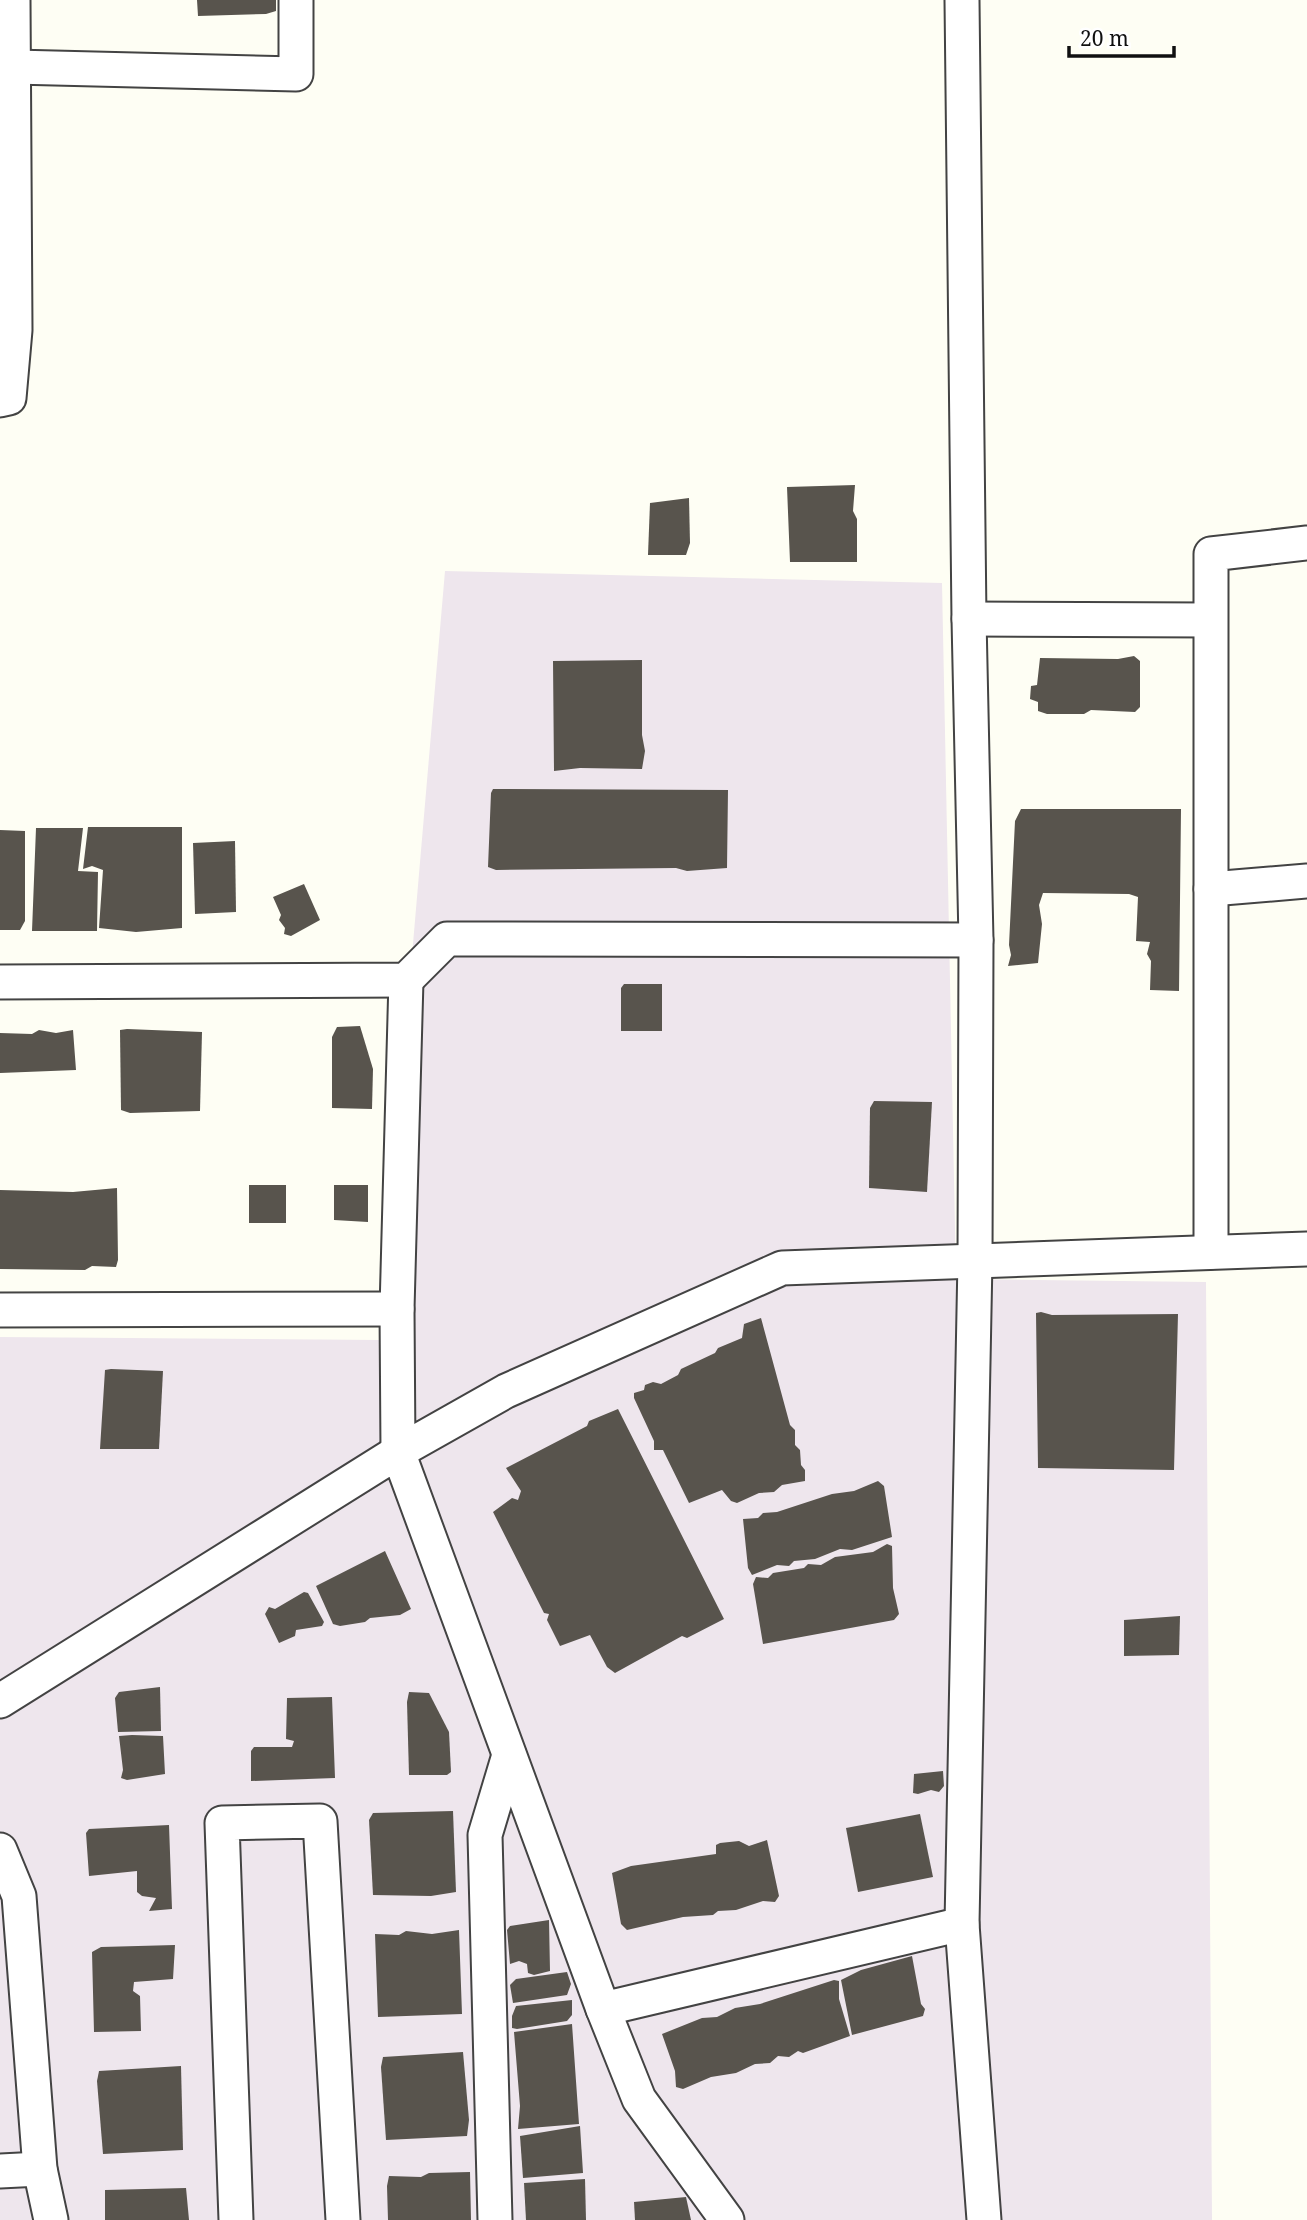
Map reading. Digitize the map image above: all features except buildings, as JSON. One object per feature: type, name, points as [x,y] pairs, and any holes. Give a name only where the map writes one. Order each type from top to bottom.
[{"type":"street","points":[[0,400],[9,398],[15,330],[13,0]]},
{"type":"street","points":[[13,67],[296,74],[296,0]]},
{"type":"street","points":[[962,0],[969,619],[976,940],[975,1260],[962,1924],[984,2220]]},
{"type":"street","points":[[1211,1252],[1211,554],[1307,542]]},
{"type":"street","points":[[969,619],[1210,620]]},
{"type":"street","points":[[1211,889],[1307,881]]},
{"type":"street","points":[[727,2220],[639,2099],[603,2009],[398,1452],[397,1309],[406,980],[447,939],[976,940]]},
{"type":"street","points":[[0,982],[406,980]]},
{"type":"street","points":[[0,1702],[398,1452],[506,1391],[782,1268],[1307,1249]]},
{"type":"street","points":[[0,1310],[397,1309]]},
{"type":"street","points":[[495,2220],[485,1835],[509,1755]]},
{"type":"street","points":[[236,2220],[222,1823],[320,1821],[343,2220]]},
{"type":"street","points":[[0,1850],[19,1896],[40,2169],[51,2220]]},
{"type":"street","points":[[603,2009],[962,1924]]},
{"type":"street","points":[[0,2171],[40,2169]]},
{"type":"shaded area","points":[[445,571],[942,583],[956,1279],[1206,1282],[1212,2220],[0,2220],[0,1337],[379,1340]]}]
